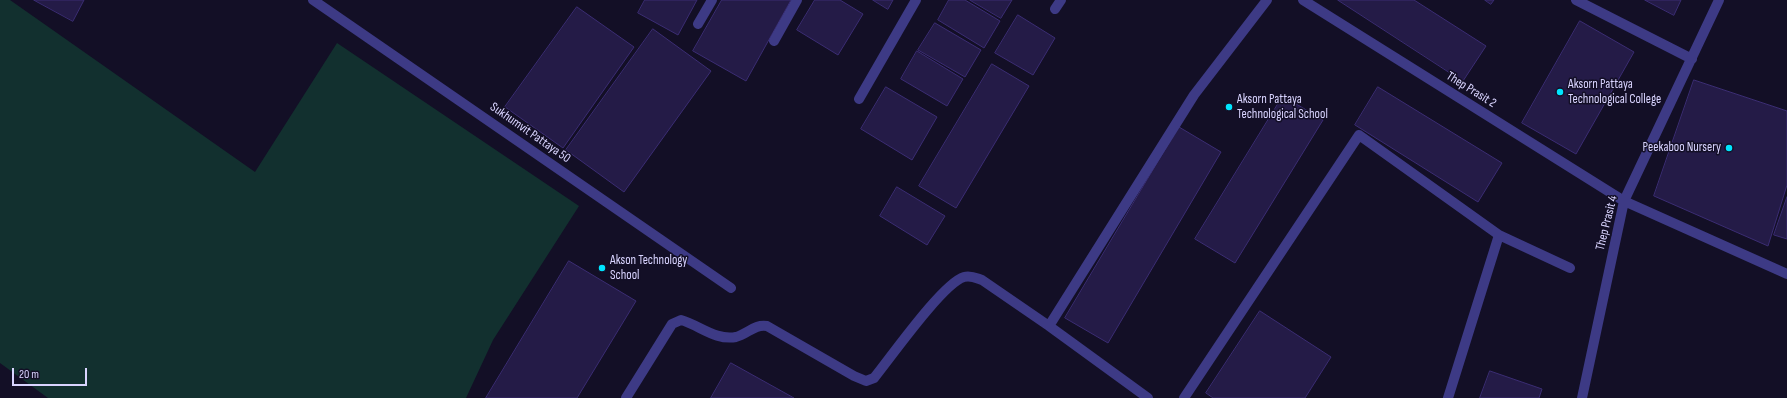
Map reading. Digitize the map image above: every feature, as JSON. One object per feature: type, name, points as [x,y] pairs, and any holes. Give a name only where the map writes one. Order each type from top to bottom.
[{"type":"street","name":"Sukhumvit Pattaya 50","points":[[313,0],[731,288]]},
{"type":"street","points":[[698,24],[712,0]]},
{"type":"street","points":[[774,41],[797,0]]},
{"type":"street","points":[[859,99],[916,0]]},
{"type":"street","points":[[1055,9],[1061,0]]},
{"type":"street","points":[[1049,326],[1194,95],[1267,0]]},
{"type":"street","name":"Thep Prasit 2","points":[[1303,0],[1624,201],[1787,274]]},
{"type":"street","points":[[1576,0],[1692,59]]},
{"type":"street","name":"Thep Prasit 4","points":[[1582,398],[1624,201],[1719,0]]},
{"type":"street","points":[[1184,398],[1359,136],[1499,235],[1570,268]]},
{"type":"street","points":[[1448,398],[1499,235]]},
{"type":"street","points":[[626,398],[672,324],[681,320],[723,337],[737,337],[760,325],[767,326],[866,381],[874,378],[941,294],[963,277],[972,276],[982,280],[1049,326],[1148,398]]},
{"type":"green space","points":[[0,0],[10,0],[255,172],[337,43],[579,206],[493,340],[466,398],[48,398],[0,363]]},
{"type":"building","points":[[34,0],[84,0],[73,21]]},
{"type":"building","points":[[645,0],[697,0],[678,35],[638,13]]},
{"type":"building","points":[[722,0],[791,0],[746,81],[693,51]]},
{"type":"building","points":[[815,0],[840,0],[863,14],[838,55],[797,30]]},
{"type":"building","points":[[873,0],[893,0],[888,9]]},
{"type":"building","points":[[949,0],[965,0],[1000,21],[984,48],[938,20]]},
{"type":"building","points":[[970,0],[1012,0],[1001,18]]},
{"type":"building","points":[[1338,0],[1414,0],[1486,46],[1463,81]]},
{"type":"building","points":[[1485,0],[1494,0],[1491,4]]},
{"type":"building","points":[[1645,0],[1681,0],[1674,15]]},
{"type":"building","points":[[577,7],[634,47],[563,148],[505,107]]},
{"type":"building","points":[[1018,15],[1055,38],[1033,75],[995,53]]},
{"type":"building","points":[[1580,21],[1634,52],[1576,154],[1522,123]]},
{"type":"building","points":[[935,23],[981,50],[965,77],[918,50]]},
{"type":"building","points":[[653,29],[711,71],[624,192],[566,150]]},
{"type":"building","points":[[917,51],[963,79],[947,106],[901,79]]},
{"type":"building","points":[[992,64],[1029,86],[956,208],[919,186]]},
{"type":"building","name":"Peekaboo Nursery","points":[[1694,80],[1787,111],[1787,185],[1768,246],[1654,196]]},
{"type":"building","points":[[886,87],[937,117],[912,160],[861,129]]},
{"type":"building","points":[[1378,87],[1502,163],[1478,202],[1355,125]]},
{"type":"building","points":[[1283,96],[1323,120],[1235,263],[1195,239]]},
{"type":"building","points":[[1179,127],[1221,152],[1108,343],[1065,318]]},
{"type":"building","points":[[897,187],[945,216],[927,245],[880,216]]},
{"type":"building","points":[[1787,197],[1787,239],[1774,235]]},
{"type":"building","points":[[569,261],[636,301],[577,398],[486,398]]},
{"type":"building","points":[[1260,311],[1331,357],[1305,398],[1213,398],[1206,393]]},
{"type":"building","points":[[731,363],[794,398],[711,398]]},
{"type":"building","points":[[1490,371],[1542,389],[1539,398],[1480,398]]},
{"type":"place","name":"Aksorn Pattaya Technological College","points":[[1560,92]]},
{"type":"place","name":"Aksorn Pattaya Technological School","points":[[1229,107]]},
{"type":"place","name":"Peekaboo Nursery","points":[[1729,148]]},
{"type":"place","name":"Akson Technology School","points":[[602,268]]}]
